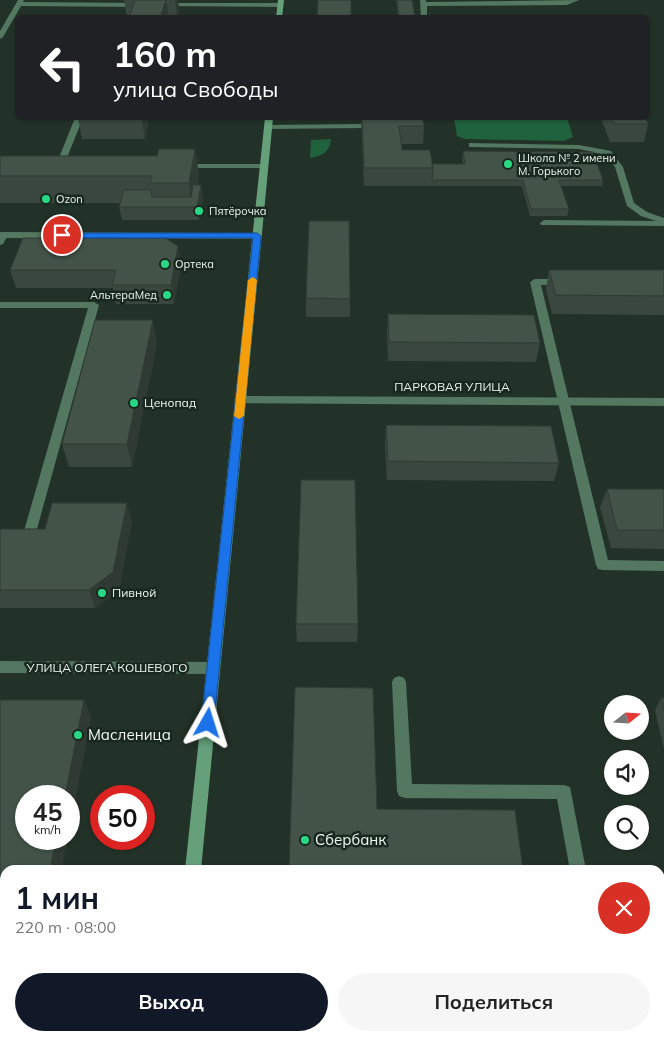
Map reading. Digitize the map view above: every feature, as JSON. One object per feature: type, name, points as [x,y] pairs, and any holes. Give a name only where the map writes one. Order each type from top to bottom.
[{"type":"main road","points":[[279,15],[281,2]]},
{"type":"main road","points":[[193,865],[268,122]]},
{"type":"street","points":[[424,15],[423,2],[567,3],[576,0]]},
{"type":"street","points":[[1,34],[20,2],[122,8],[281,2]]},
{"type":"street","points":[[70,165],[56,165],[78,120]]},
{"type":"street","points":[[268,122],[361,126]]},
{"type":"street","points":[[472,145],[579,147],[608,153],[619,167],[630,204],[644,214],[664,223]]},
{"type":"street","points":[[174,166],[264,166]]},
{"type":"street","points":[[544,223],[664,223]]},
{"type":"street","points":[[1,237],[257,236]]},
{"type":"street","points":[[575,282],[535,282],[603,565],[664,566]]},
{"type":"street","points":[[0,305],[94,305],[29,536],[0,536]]},
{"type":"street","name":"ПАРКОВАЯ УЛИЦА","points":[[240,400],[664,402]]},
{"type":"street","name":"УЛИЦА ОЛЕГА КОШЕВОГО","points":[[0,667],[213,668]]},
{"type":"street","points":[[399,682],[405,791],[564,792],[577,865]]},
{"type":"green space","points":[[454,120],[568,120],[573,137],[564,141],[465,139],[457,136]]},
{"type":"green space","points":[[331,139],[325,153],[310,158],[311,140]]},
{"type":"building","points":[[135,0],[166,0],[161,15],[130,15]]},
{"type":"building","points":[[318,0],[351,0],[351,15],[317,15]]},
{"type":"building","points":[[397,0],[412,0],[414,15],[399,15]]},
{"type":"building","points":[[362,120],[423,120],[424,126],[399,126],[402,150],[430,150],[433,168],[364,168]]},
{"type":"building","points":[[613,120],[646,120],[648,124],[614,124]]},
{"type":"building","points":[[159,149],[195,149],[189,183],[150,183],[152,176],[0,176],[0,156],[157,156]]},
{"type":"building","points":[[463,151],[593,152],[603,180],[559,180],[569,209],[531,209],[523,180],[432,180],[432,164],[465,164]]},
{"type":"building","points":[[193,185],[201,185],[197,207],[119,207],[124,190],[151,190],[152,197],[191,197]]},
{"type":"building","points":[[309,221],[349,221],[350,299],[306,298]]},
{"type":"building","points":[[23,238],[165,238],[178,246],[171,285],[112,285],[116,270],[10,270]]},
{"type":"building","points":[[549,270],[664,270],[664,296],[556,295]]},
{"type":"building","points":[[388,314],[534,315],[540,343],[389,342]]},
{"type":"building","points":[[95,320],[153,320],[127,444],[62,444]]},
{"type":"building","points":[[386,425],[551,426],[559,463],[388,461]]},
{"type":"building","points":[[301,480],[355,480],[358,624],[296,624]]},
{"type":"building","points":[[607,489],[664,489],[664,530],[617,530]]},
{"type":"building","points":[[52,503],[127,503],[113,572],[89,590],[0,590],[0,529],[45,529]]},
{"type":"building","points":[[295,687],[373,688],[377,809],[515,810],[522,865],[289,865]]},
{"type":"building","points":[[661,698],[664,698],[664,711]]},
{"type":"building","points":[[0,700],[84,700],[67,785],[15,785],[15,850],[54,850],[51,865],[0,865]]},
{"type":"slow traffic","points":[[239,416],[253,280]]},
{"type":"place","name":"Школа № 2 имени М. Горького","points":[[508,164]]},
{"type":"place","name":"Ozon","points":[[46,199]]},
{"type":"place","name":"Пятёрочка","points":[[199,211]]},
{"type":"place","name":"Ортека","points":[[165,264]]},
{"type":"place","name":"АльтераМед","points":[[167,295]]},
{"type":"place","name":"Ценопад","points":[[134,403]]},
{"type":"place","name":"Пивной","points":[[102,593]]},
{"type":"place","name":"Масленица","points":[[78,735]]},
{"type":"place","name":"Сбербанк","points":[[305,840]]},
{"type":"route","points":[[62,235],[257,236],[208,723]]}]
